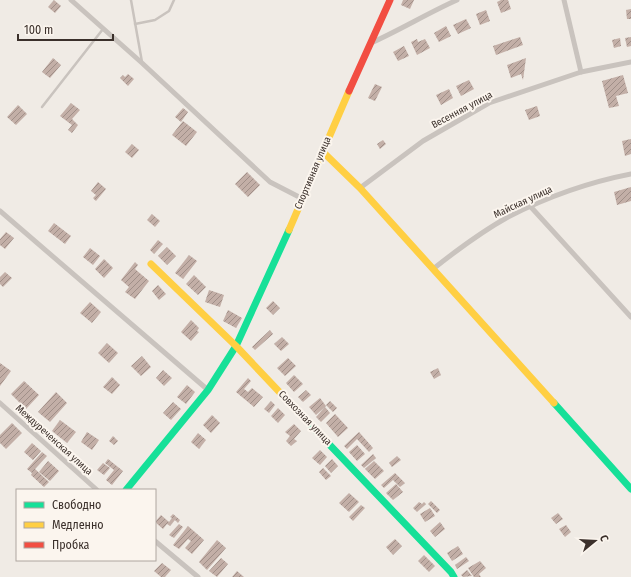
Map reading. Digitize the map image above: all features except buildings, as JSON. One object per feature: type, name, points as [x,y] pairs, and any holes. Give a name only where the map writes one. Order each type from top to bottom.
[{"type":"street","points":[[71,0],[142,63],[270,182],[303,199]]},
{"type":"street","name":"Спортивная улица","points":[[127,489],[208,390],[236,346],[303,199],[322,151],[390,0]]},
{"type":"street","points":[[370,43],[395,32],[457,0]]},
{"type":"street","points":[[564,0],[581,72]]},
{"type":"street","name":"Весенняя улица","points":[[360,188],[423,141],[489,103],[581,72],[631,62]]},
{"type":"street","points":[[322,151],[360,188],[631,489]]},
{"type":"street","name":"Майская улица","points":[[433,269],[464,244],[530,206],[595,183],[631,174]]},
{"type":"street","points":[[530,206],[631,317]]},
{"type":"street","points":[[0,211],[208,390]]},
{"type":"street","name":"Совхозная улица","points":[[151,264],[236,346],[452,572],[454,577]]},
{"type":"street","name":"Междуреченская улица","points":[[0,403],[96,489]]},
{"type":"street","points":[[156,541],[198,577]]},
{"type":"lane","points":[[131,0],[142,63]]},
{"type":"lane","points":[[134,24],[155,20],[169,12],[174,0]]},
{"type":"lane","points":[[42,107],[103,29]]},
{"type":"traffic: fast","points":[[127,489],[208,390],[236,346],[289,230]]},
{"type":"traffic: fast","points":[[554,403],[631,489]]},
{"type":"traffic: fast","points":[[305,419],[451,572],[454,577]]},
{"type":"traffic: slow","points":[[289,230],[349,91]]},
{"type":"traffic: slow","points":[[322,151],[360,188],[554,403]]},
{"type":"traffic: slow","points":[[151,264],[236,346],[305,419]]},
{"type":"traffic: jam","points":[[349,91],[390,0]]}]
